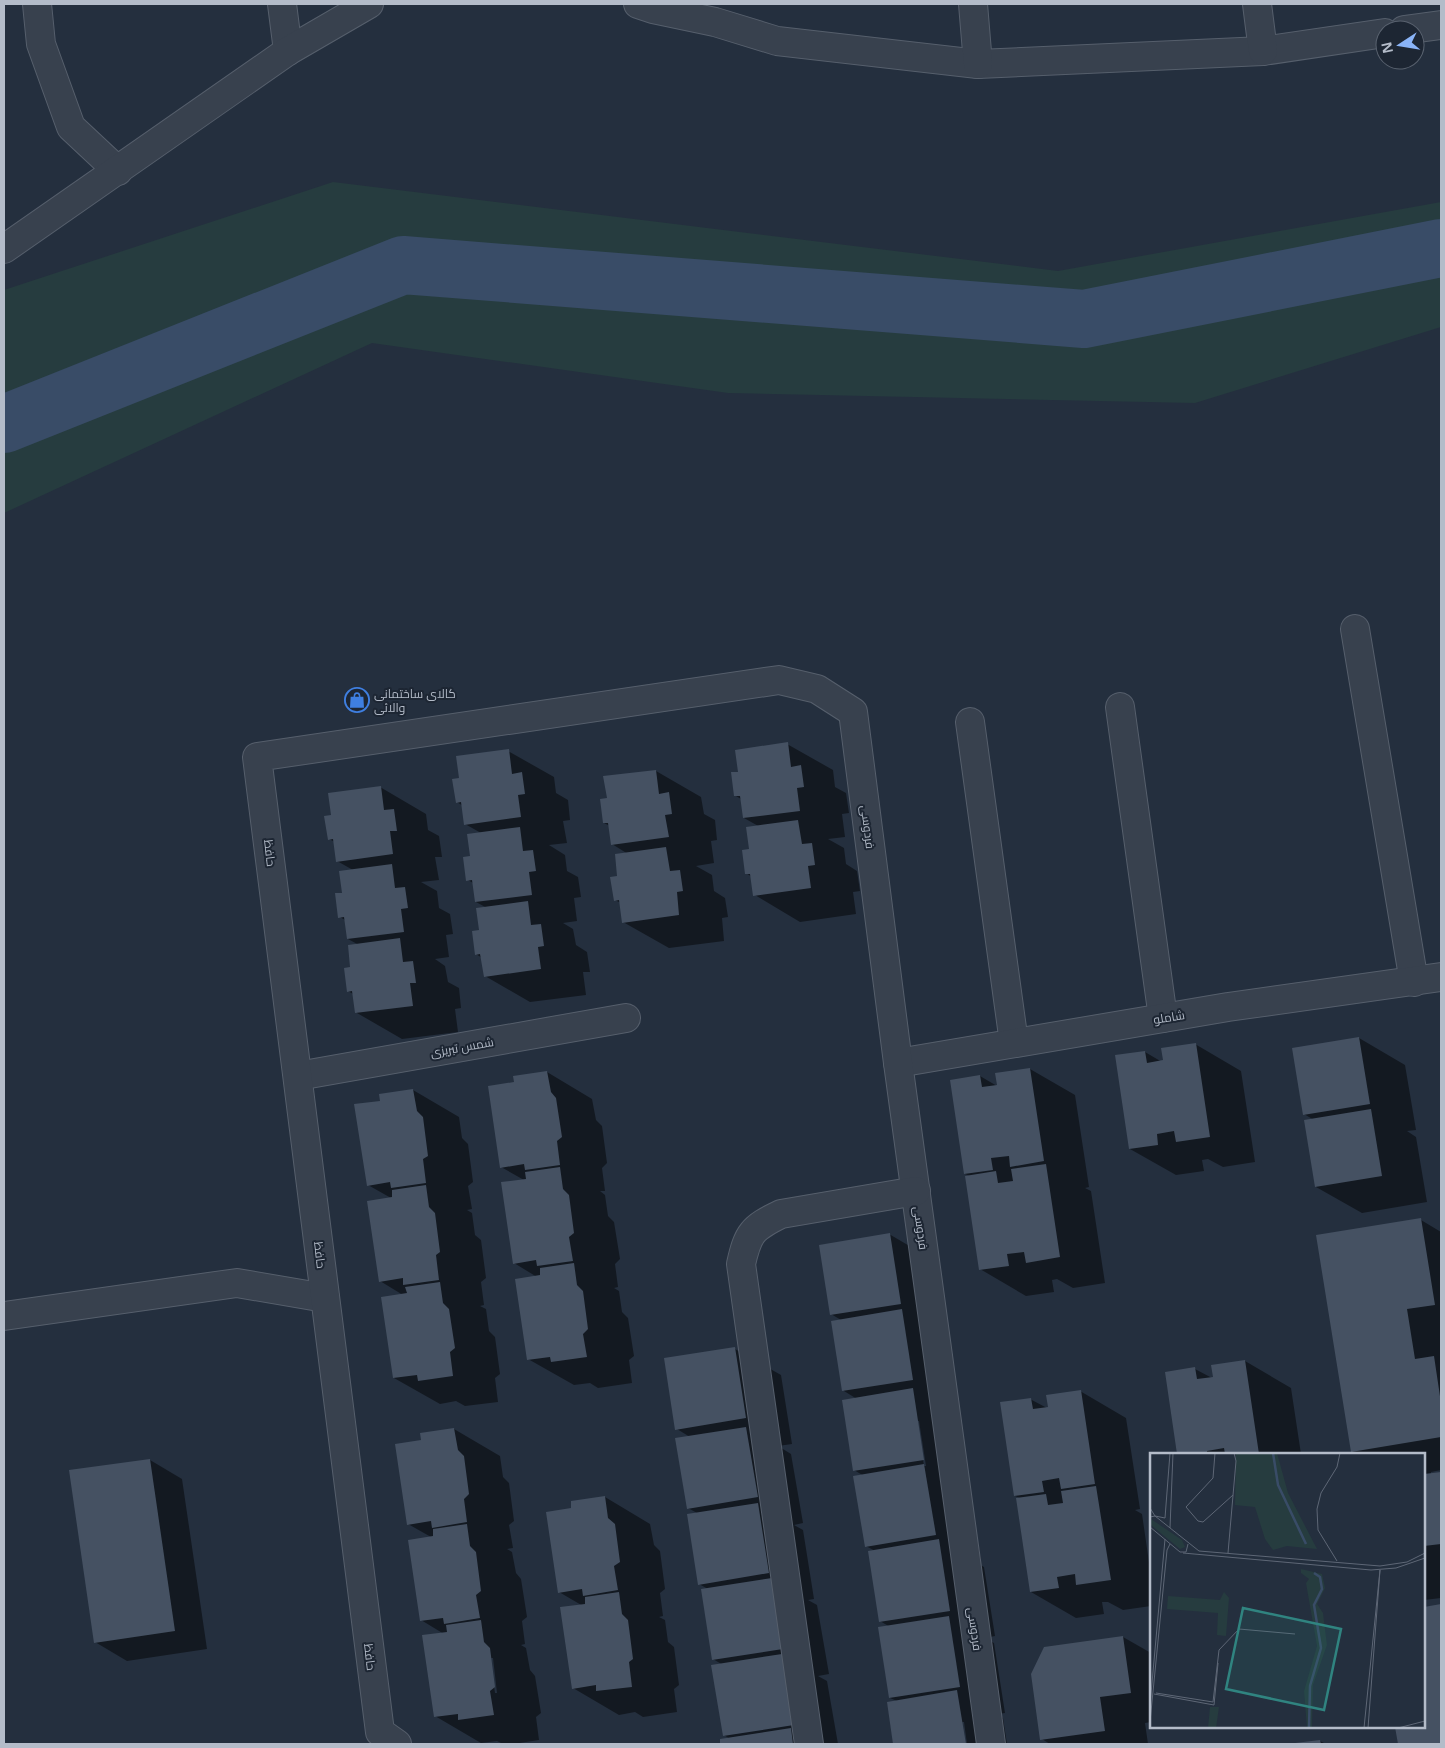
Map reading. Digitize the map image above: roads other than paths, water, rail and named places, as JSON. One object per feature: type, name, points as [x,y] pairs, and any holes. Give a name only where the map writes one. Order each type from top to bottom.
[{"type":"street","points":[[37,4],[41,44],[71,127],[118,170]]},
{"type":"street","points":[[282,4],[288,51]]},
{"type":"street","points":[[4,249],[288,51],[369,4]]},
{"type":"street","points":[[638,4],[653,9],[715,13],[777,41],[978,64],[1264,51],[1375,34]]},
{"type":"street","points":[[973,4],[978,64]]},
{"type":"street","points":[[1257,4],[1264,51]]},
{"type":"street","points":[[1425,27],[1441,24]]},
{"type":"street","points":[[1355,629],[1414,982]]},
{"type":"street","name":"فردوسی","points":[[258,757],[779,680],[817,689],[853,712],[898,1063],[991,1744]]},
{"type":"street","points":[[1120,707],[1163,1018]]},
{"type":"street","points":[[970,722],[1014,1044]]},
{"type":"street","name":"حافظ","points":[[258,757],[380,1732],[397,1744]]},
{"type":"street","name":"شاملو","points":[[898,1063],[1228,1007],[1441,977]]},
{"type":"street","name":"شمس تبریزی","points":[[298,1076],[626,1018]]},
{"type":"street","points":[[810,1744],[742,1264],[750,1235],[763,1223],[781,1214],[916,1191]]},
{"type":"street","points":[[4,1316],[237,1284],[325,1298]]},
{"type":"waterway","points":[[4,424],[403,265],[1084,319],[1441,248]]},
{"type":"place","name":"کالای ساختمانی والائی","points":[[357,700]]}]
